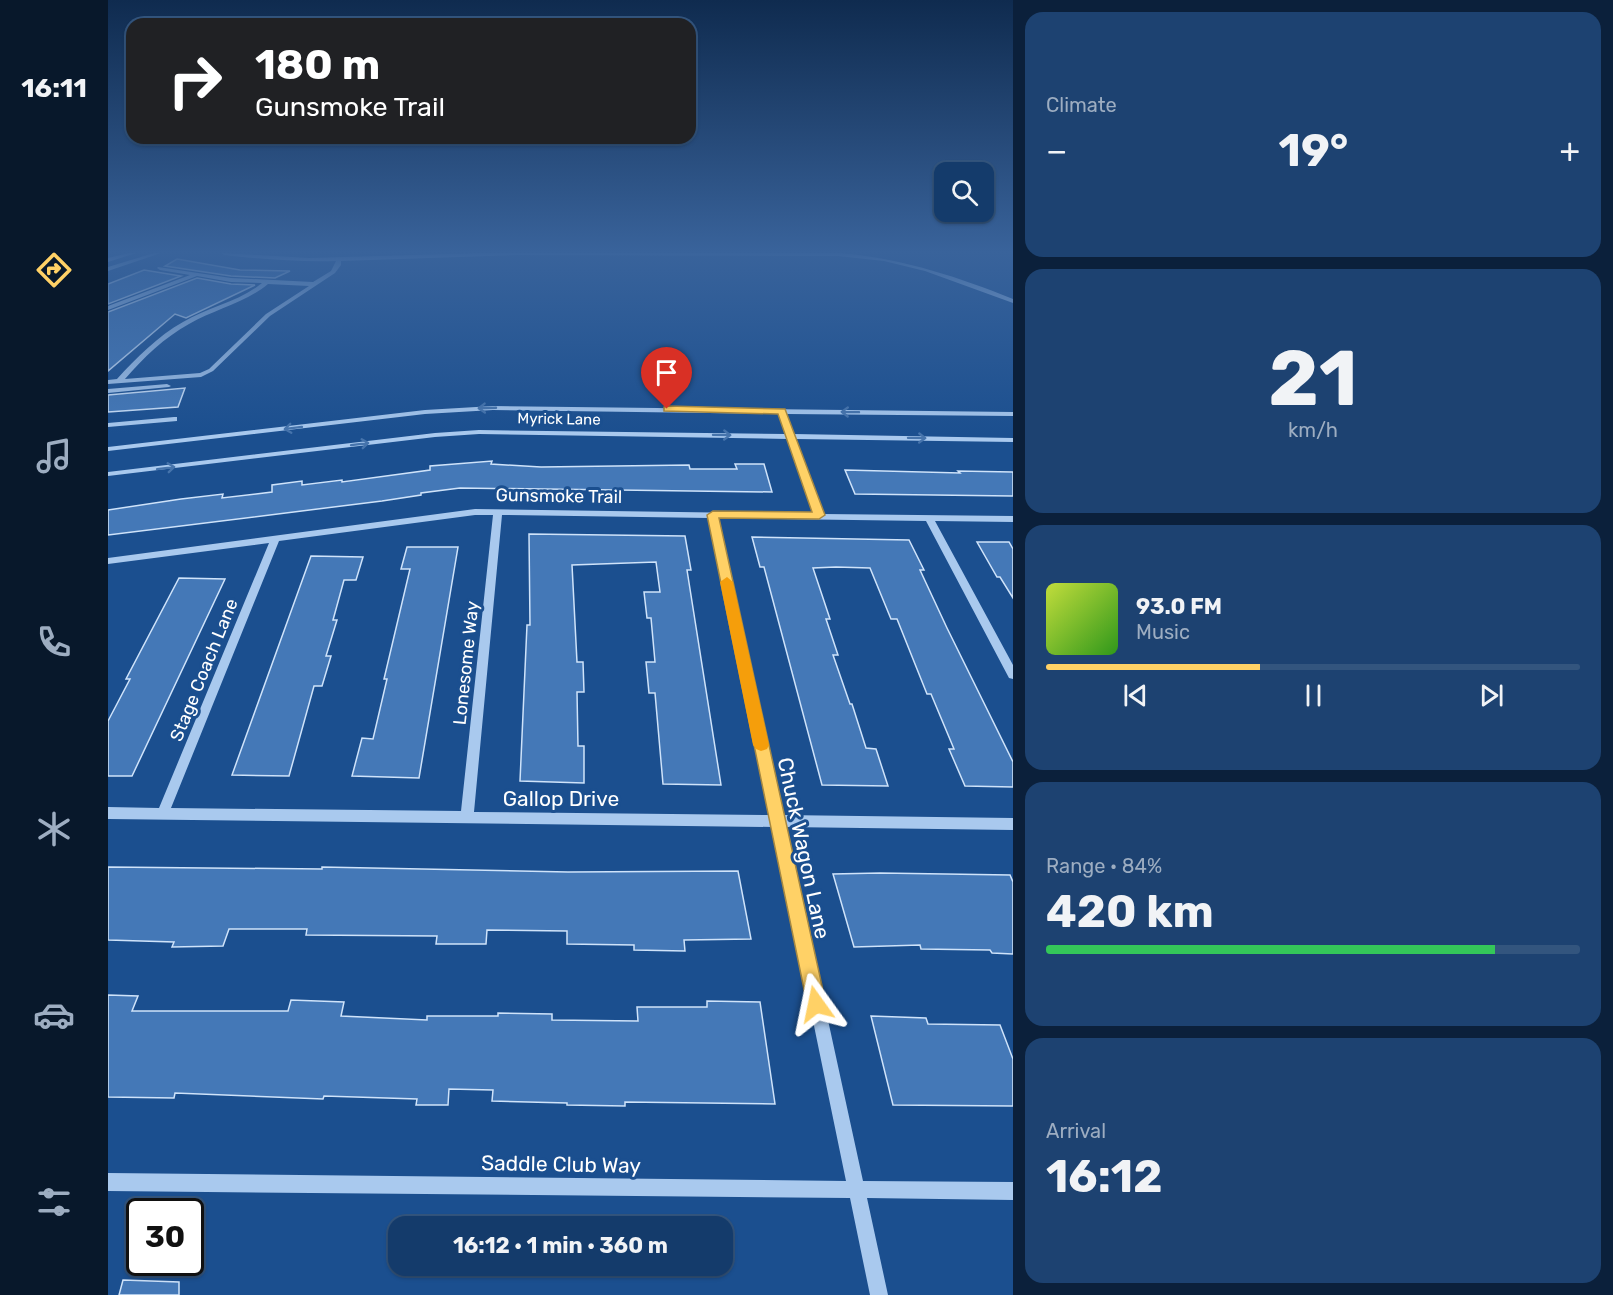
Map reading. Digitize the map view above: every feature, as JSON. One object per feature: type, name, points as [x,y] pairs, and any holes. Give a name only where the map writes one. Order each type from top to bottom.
[{"type":"street","points":[[118,382],[128,370],[183,324],[207,313]]},
{"type":"street","points":[[108,382],[201,375],[211,370],[270,313]]},
{"type":"street","points":[[108,391],[167,386]]},
{"type":"street","name":"Myrick Lane","points":[[108,449],[471,409],[542,407],[1013,414]]},
{"type":"street","points":[[782,411],[819,515]]},
{"type":"street","points":[[108,425],[174,418]]},
{"type":"street","name":"Myrick Lane","points":[[108,474],[458,433],[1013,440]]},
{"type":"street","name":"Gunsmoke Trail","points":[[108,561],[450,514],[498,512],[1013,519]]},
{"type":"street","name":"Lonesome Way","points":[[467,817],[498,512]]},
{"type":"street","name":"Chuck Wagon Lane","points":[[713,515],[879,1295]]},
{"type":"street","points":[[929,518],[1013,675]]},
{"type":"street","name":"Stage Coach Lane","points":[[163,813],[275,539]]},
{"type":"street","name":"Gallop Drive","points":[[108,813],[777,819],[1013,824]]},
{"type":"street","name":"Saddle Club Way","points":[[108,1182],[1013,1191]]},
{"type":"building","points":[[108,313],[196,313],[186,318],[175,314],[108,371]]},
{"type":"building","points":[[185,388],[178,407],[108,412],[108,395]]},
{"type":"building","points":[[492,461],[491,464],[541,467],[689,465],[690,469],[737,469],[735,464],[764,464],[772,492],[460,488],[382,501],[108,535],[108,510],[223,494],[222,498],[272,492],[272,485],[302,481],[302,485],[342,480],[342,482],[430,470],[430,466]]},
{"type":"building","points":[[845,470],[1013,472],[1013,496],[855,494]]},
{"type":"building","points":[[529,534],[685,536],[691,570],[687,570],[721,785],[663,784],[655,693],[649,693],[646,662],[655,662],[651,618],[647,618],[644,592],[660,592],[656,562],[572,565],[577,662],[583,662],[584,692],[577,692],[578,746],[584,746],[584,783],[520,781],[527,625],[530,625]]},
{"type":"building","points":[[752,537],[909,540],[924,570],[920,570],[947,628],[1013,762],[1013,787],[965,786],[949,749],[954,749],[931,694],[927,694],[897,619],[891,619],[870,568],[836,567],[813,568],[830,619],[826,619],[838,655],[833,655],[866,748],[876,749],[888,786],[822,785],[764,567],[760,567]]},
{"type":"building","points":[[977,542],[1009,542],[1013,549],[1013,598],[1000,577],[997,577]]},
{"type":"building","points":[[407,547],[458,547],[419,778],[352,776],[362,738],[373,739],[387,679],[384,679],[410,569],[401,569]]},
{"type":"building","points":[[311,556],[363,557],[356,580],[344,580],[333,620],[337,620],[326,656],[331,656],[322,686],[314,686],[289,776],[232,775]]},
{"type":"building","points":[[179,578],[225,579],[132,776],[108,776],[108,721],[130,679],[126,679]]},
{"type":"building","points":[[108,867],[322,869],[322,867],[568,872],[738,871],[751,939],[684,940],[685,951],[634,950],[634,945],[567,944],[567,931],[487,930],[486,944],[436,944],[437,936],[306,935],[307,929],[229,929],[223,946],[172,947],[174,942],[108,940]]},
{"type":"building","points":[[833,874],[1010,875],[1013,882],[1013,954],[992,953],[990,950],[921,949],[920,945],[854,947]]},
{"type":"building","points":[[108,995],[138,996],[132,1011],[288,1011],[291,1000],[344,1002],[341,1016],[427,1020],[427,1016],[498,1016],[498,1013],[552,1014],[552,1020],[638,1021],[637,1007],[707,1007],[707,1001],[760,1002],[775,1104],[625,1102],[625,1106],[567,1105],[567,1103],[492,1101],[493,1090],[449,1089],[448,1105],[416,1105],[417,1099],[324,1096],[323,1099],[175,1093],[174,1098],[108,1097]]},
{"type":"building","points":[[871,1016],[926,1018],[928,1024],[1000,1025],[1013,1059],[1013,1106],[893,1105]]},
{"type":"building","points":[[123,1280],[179,1282],[179,1295],[119,1295]]},
{"type":"slow traffic","points":[[727,582],[761,745]]},
{"type":"route","points":[[667,409],[782,411],[819,515],[713,515],[816,1004]]}]
